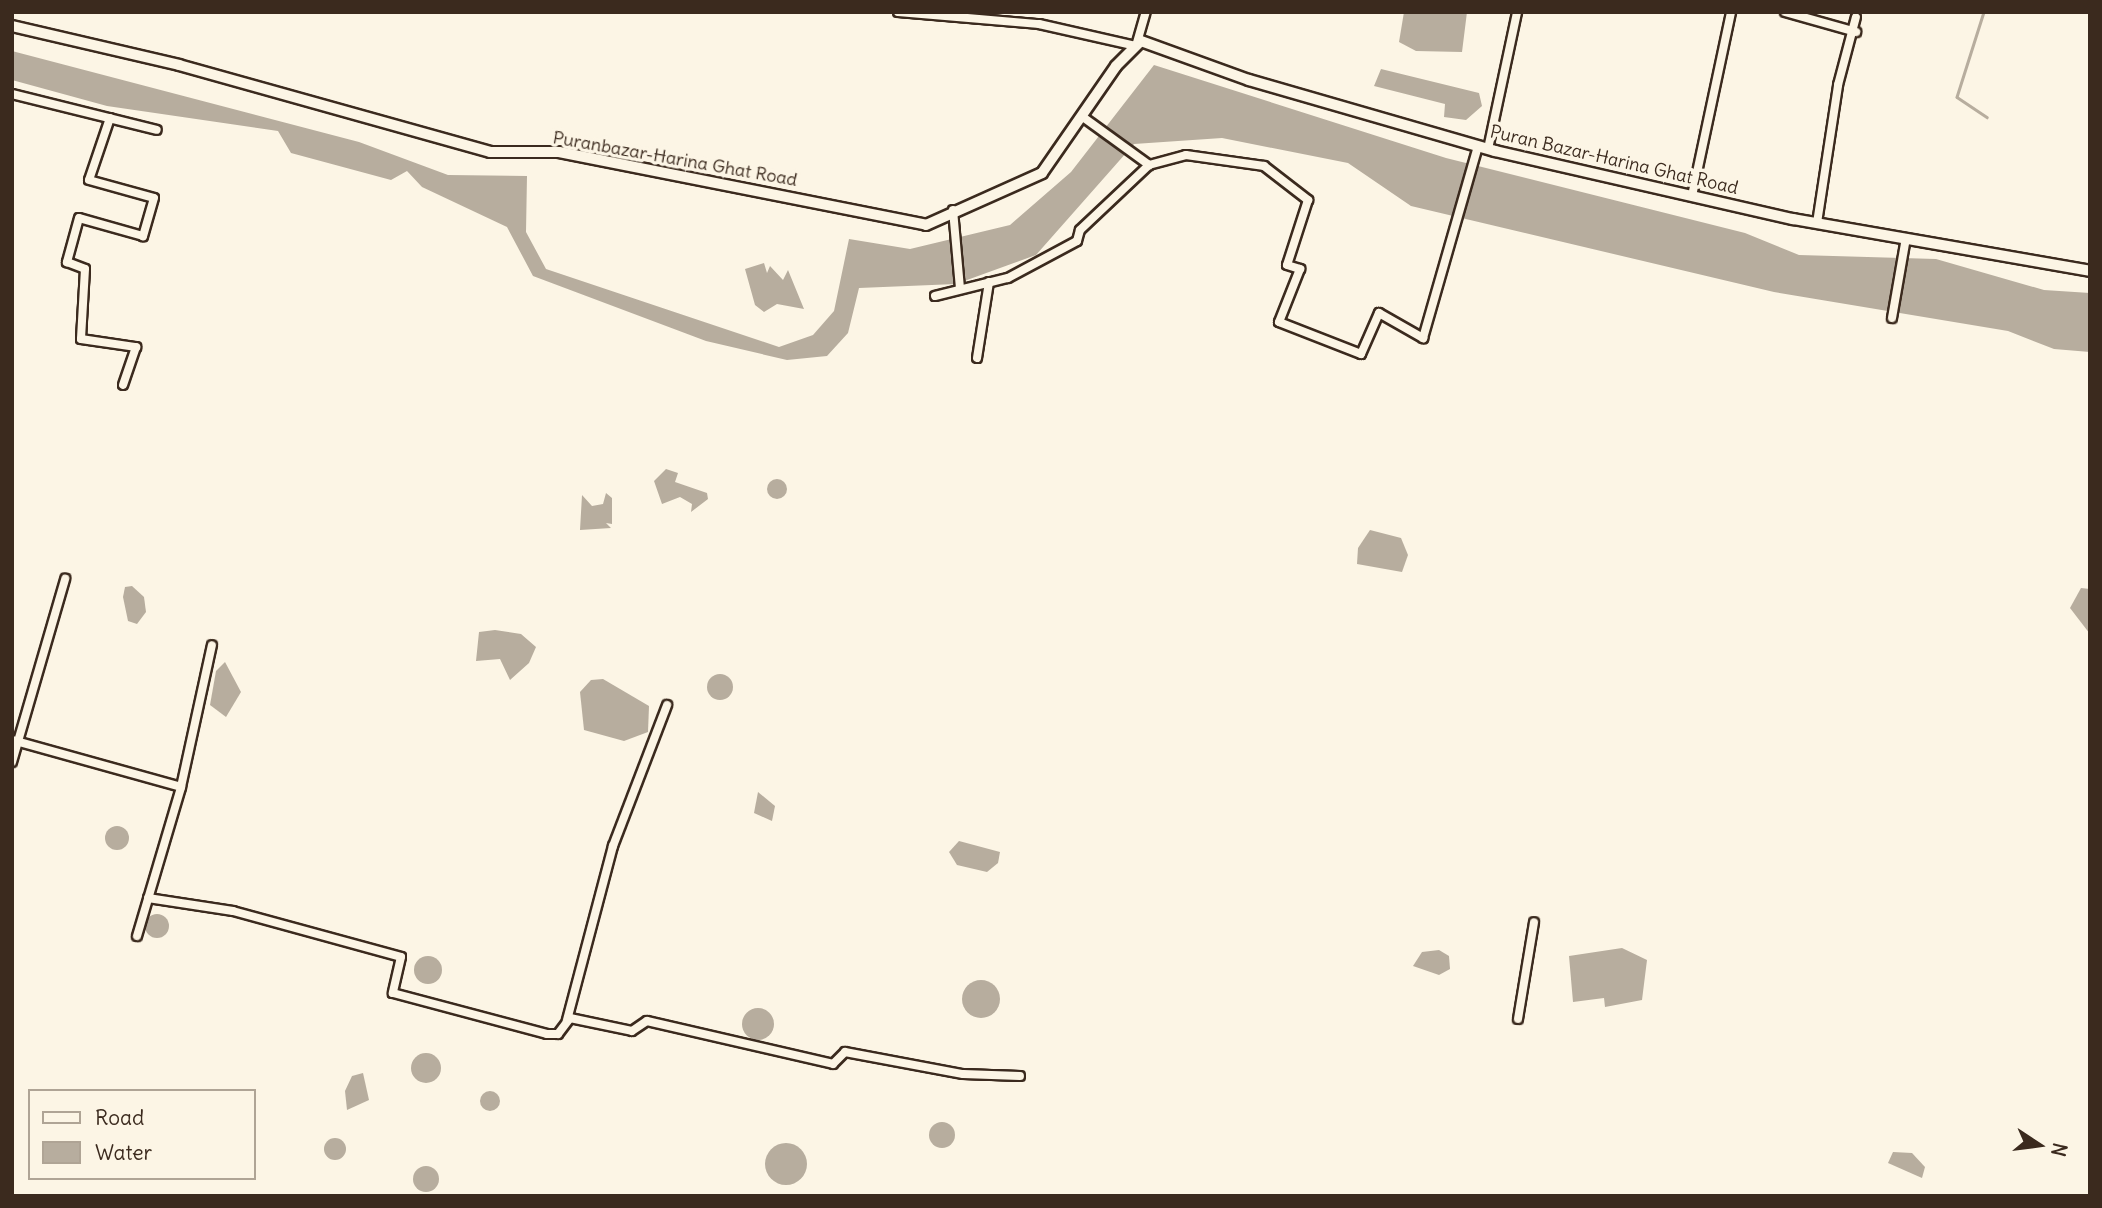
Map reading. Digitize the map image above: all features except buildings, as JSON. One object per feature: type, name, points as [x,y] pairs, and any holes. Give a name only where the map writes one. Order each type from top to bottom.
[{"type":"main road","name":"Puranbazar-Harina Ghat Road","points":[[12,26],[179,65],[490,152],[559,152],[926,225],[953,210],[1009,194],[1042,173],[1139,44]]},
{"type":"main road","name":"Puran Bazar-Harina Ghat Road","points":[[1139,44],[1250,80],[1483,148],[1817,223],[2090,271]]},
{"type":"street","points":[[898,12],[955,19],[962,13],[1139,44],[1146,12]]},
{"type":"street","points":[[934,296],[989,282],[1077,241],[1080,230],[1149,165],[1186,155],[1264,166],[1308,200],[1287,265],[1300,269],[1279,322],[1361,354],[1379,313],[1423,338],[1483,148],[1517,12]]},
{"type":"street","points":[[1692,196],[1731,12]]},
{"type":"street","points":[[1785,12],[1856,32]]},
{"type":"street","points":[[1817,223],[1838,85],[1856,32],[1856,17]]},
{"type":"street","points":[[12,94],[157,130]]},
{"type":"street","points":[[1083,117],[1149,165]]},
{"type":"street","points":[[110,118],[89,180],[154,198],[143,236],[79,218],[67,262],[85,269],[81,339],[136,347],[123,385]]},
{"type":"street","points":[[953,210],[960,289]]},
{"type":"street","points":[[1892,318],[1906,238]]},
{"type":"street","points":[[977,358],[989,282]]},
{"type":"street","points":[[12,762],[15,741],[65,579]]},
{"type":"street","points":[[136,936],[181,787],[212,645]]},
{"type":"street","points":[[148,898],[233,911],[401,957],[393,993],[547,1034],[558,1034],[567,1020],[613,846],[667,705]]},
{"type":"street","points":[[15,741],[181,787]]},
{"type":"street","points":[[1518,1019],[1534,922]]},
{"type":"street","points":[[567,1020],[632,1031],[647,1021],[833,1064],[845,1052],[962,1074],[1020,1076]]},
{"type":"water","points":[[1404,12],[1467,12],[1462,52],[1416,51],[1399,42]]},
{"type":"water","points":[[12,51],[359,142],[448,175],[527,176],[526,232],[546,269],[779,347],[813,335],[834,311],[849,239],[910,249],[1010,225],[1071,172],[1154,65],[1446,158],[1745,233],[1799,255],[1936,259],[2044,290],[2090,293],[2090,352],[2054,349],[2008,331],[1774,292],[1411,206],[1348,163],[1222,138],[1134,144],[1036,255],[956,284],[859,288],[848,333],[827,356],[787,360],[706,341],[533,276],[507,227],[422,187],[407,171],[391,180],[291,153],[278,131],[107,106],[12,80]]},
{"type":"water","points":[[1381,69],[1479,93],[1482,106],[1466,120],[1444,117],[1445,104],[1374,86]]},
{"type":"water","points":[[764,263],[767,273],[770,266],[783,280],[788,270],[804,309],[777,304],[764,312],[755,305],[745,269]]},
{"type":"water","points":[[666,469],[678,473],[675,482],[707,493],[708,499],[691,512],[692,504],[680,497],[662,504],[654,481]]},
{"type":"water","points":[[777,479],[784,482],[787,489],[784,496],[777,499],[770,496],[767,489],[770,482]]},
{"type":"water","points":[[606,493],[612,498],[612,524],[606,523],[611,528],[580,530],[582,495],[592,506],[603,504]]},
{"type":"water","points":[[1370,530],[1401,538],[1408,555],[1402,572],[1357,564],[1358,548]]},
{"type":"water","points":[[132,586],[144,597],[146,612],[137,624],[128,621],[123,597],[125,587]]},
{"type":"water","points":[[2081,588],[2090,589],[2090,634],[2070,608]]},
{"type":"water","points":[[495,630],[521,634],[536,647],[529,663],[510,680],[500,659],[476,661],[479,632]]},
{"type":"water","points":[[225,662],[241,692],[226,717],[210,705],[216,671]]},
{"type":"water","points":[[720,674],[730,677],[733,687],[730,697],[720,700],[710,697],[707,687],[710,677]]},
{"type":"water","points":[[603,679],[649,706],[648,732],[624,741],[584,730],[580,692],[591,680]]},
{"type":"water","points":[[758,792],[775,806],[772,821],[754,813]]},
{"type":"water","points":[[117,826],[128,833],[129,838],[122,849],[117,850],[106,843],[105,838],[112,827]]},
{"type":"water","points":[[959,841],[1000,852],[998,863],[987,872],[957,865],[949,852]]},
{"type":"water","points":[[157,914],[166,917],[169,926],[166,935],[157,938],[148,935],[145,926],[148,917]]},
{"type":"water","points":[[1622,948],[1647,960],[1642,1000],[1605,1007],[1604,998],[1573,1002],[1569,956]]},
{"type":"water","points":[[1439,950],[1449,956],[1450,969],[1439,975],[1413,966],[1422,952]]},
{"type":"water","points":[[428,956],[438,960],[442,970],[438,980],[428,984],[418,980],[414,970],[418,960]]},
{"type":"water","points":[[981,980],[994,986],[1000,999],[994,1012],[981,1018],[968,1012],[962,999],[968,986]]},
{"type":"water","points":[[758,1008],[769,1013],[774,1024],[769,1035],[758,1040],[747,1035],[742,1024],[747,1013]]},
{"type":"water","points":[[426,1053],[437,1057],[441,1068],[437,1079],[426,1083],[415,1079],[411,1068],[415,1057]]},
{"type":"water","points":[[363,1073],[369,1100],[347,1110],[345,1091],[352,1076]]},
{"type":"water","points":[[490,1091],[497,1094],[500,1101],[497,1108],[490,1111],[483,1108],[480,1101],[483,1094]]},
{"type":"water","points":[[942,1122],[951,1126],[955,1135],[951,1144],[942,1148],[933,1144],[929,1135],[933,1126]]},
{"type":"water","points":[[331,1138],[339,1138],[346,1145],[346,1153],[339,1160],[331,1160],[324,1153],[324,1145]]},
{"type":"water","points":[[786,1143],[801,1149],[807,1164],[801,1179],[786,1185],[771,1179],[765,1164],[771,1149]]},
{"type":"water","points":[[1893,1152],[1912,1153],[1925,1167],[1922,1178],[1888,1163]]},
{"type":"water","points":[[426,1166],[435,1170],[439,1179],[435,1188],[426,1192],[417,1188],[413,1179],[417,1170]]},
{"type":"waterway","points":[[1984,12],[1957,97],[1987,117]]}]
